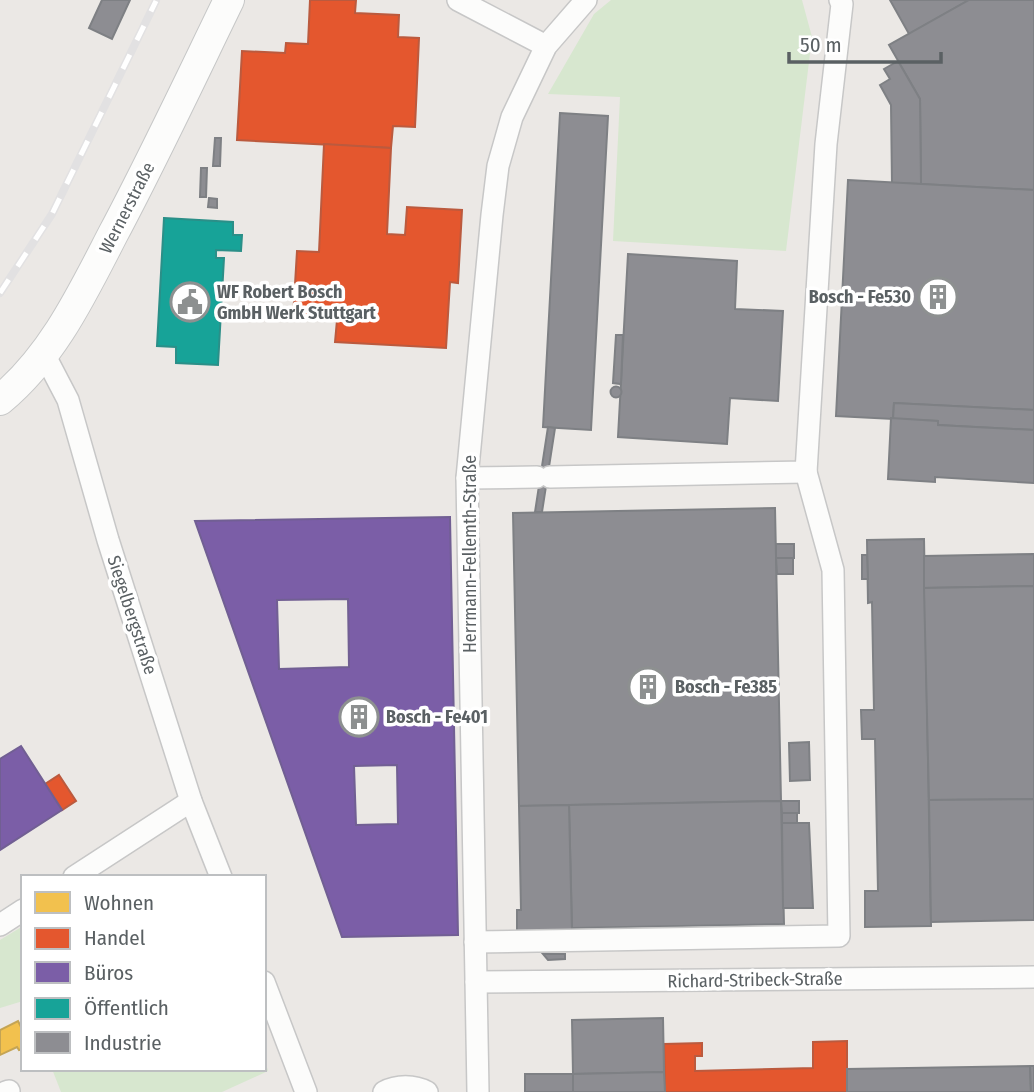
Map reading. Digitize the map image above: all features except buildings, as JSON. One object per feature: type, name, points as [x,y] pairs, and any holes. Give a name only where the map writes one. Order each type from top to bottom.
[{"type":"main road","name":"Wernerstraße","points":[[0,400],[19,384],[44,354],[81,296],[149,166],[229,0]]},
{"type":"street","points":[[458,0],[546,46]]},
{"type":"street","name":"Herrmann-Fellemth-Straße","points":[[478,1092],[467,478],[498,166],[512,117],[546,46],[586,0]]},
{"type":"street","points":[[475,942],[839,936],[834,570],[806,472],[826,144],[842,4],[840,0]]},
{"type":"street","name":"Siegelbergstraße","points":[[44,354],[68,400],[108,540],[191,801],[220,875]]},
{"type":"street","points":[[467,478],[806,472]]},
{"type":"street","points":[[77,875],[191,801]]},
{"type":"street","points":[[0,925],[21,911]]},
{"type":"street","name":"Richard-Stribeck-Straße","points":[[476,982],[1034,977]]},
{"type":"street","points":[[266,987],[306,1092]]},
{"type":"street","points":[[384,1092],[392,1088],[417,1087],[427,1092]]},
{"type":"green space","points":[[611,0],[802,0],[812,37],[786,251],[613,241],[620,97],[548,94],[594,14]]},
{"type":"green space","points":[[21,927],[21,1002],[0,1008],[0,940]]},
{"type":"green space","points":[[266,1064],[268,1071],[222,1092],[61,1092],[53,1071],[266,1071]]},
{"type":"railway","points":[[0,293],[52,214],[156,1]]},
{"type":"place","name":"Bosch - Fe530","points":[[938,297]]},
{"type":"place","name":"WF Robert Bosch GmbH Werk Stuttgart","points":[[190,302]]},
{"type":"place","name":"Bosch - Fe385","points":[[648,687]]},
{"type":"place","name":"Bosch - Fe401","points":[[359,717]]}]
